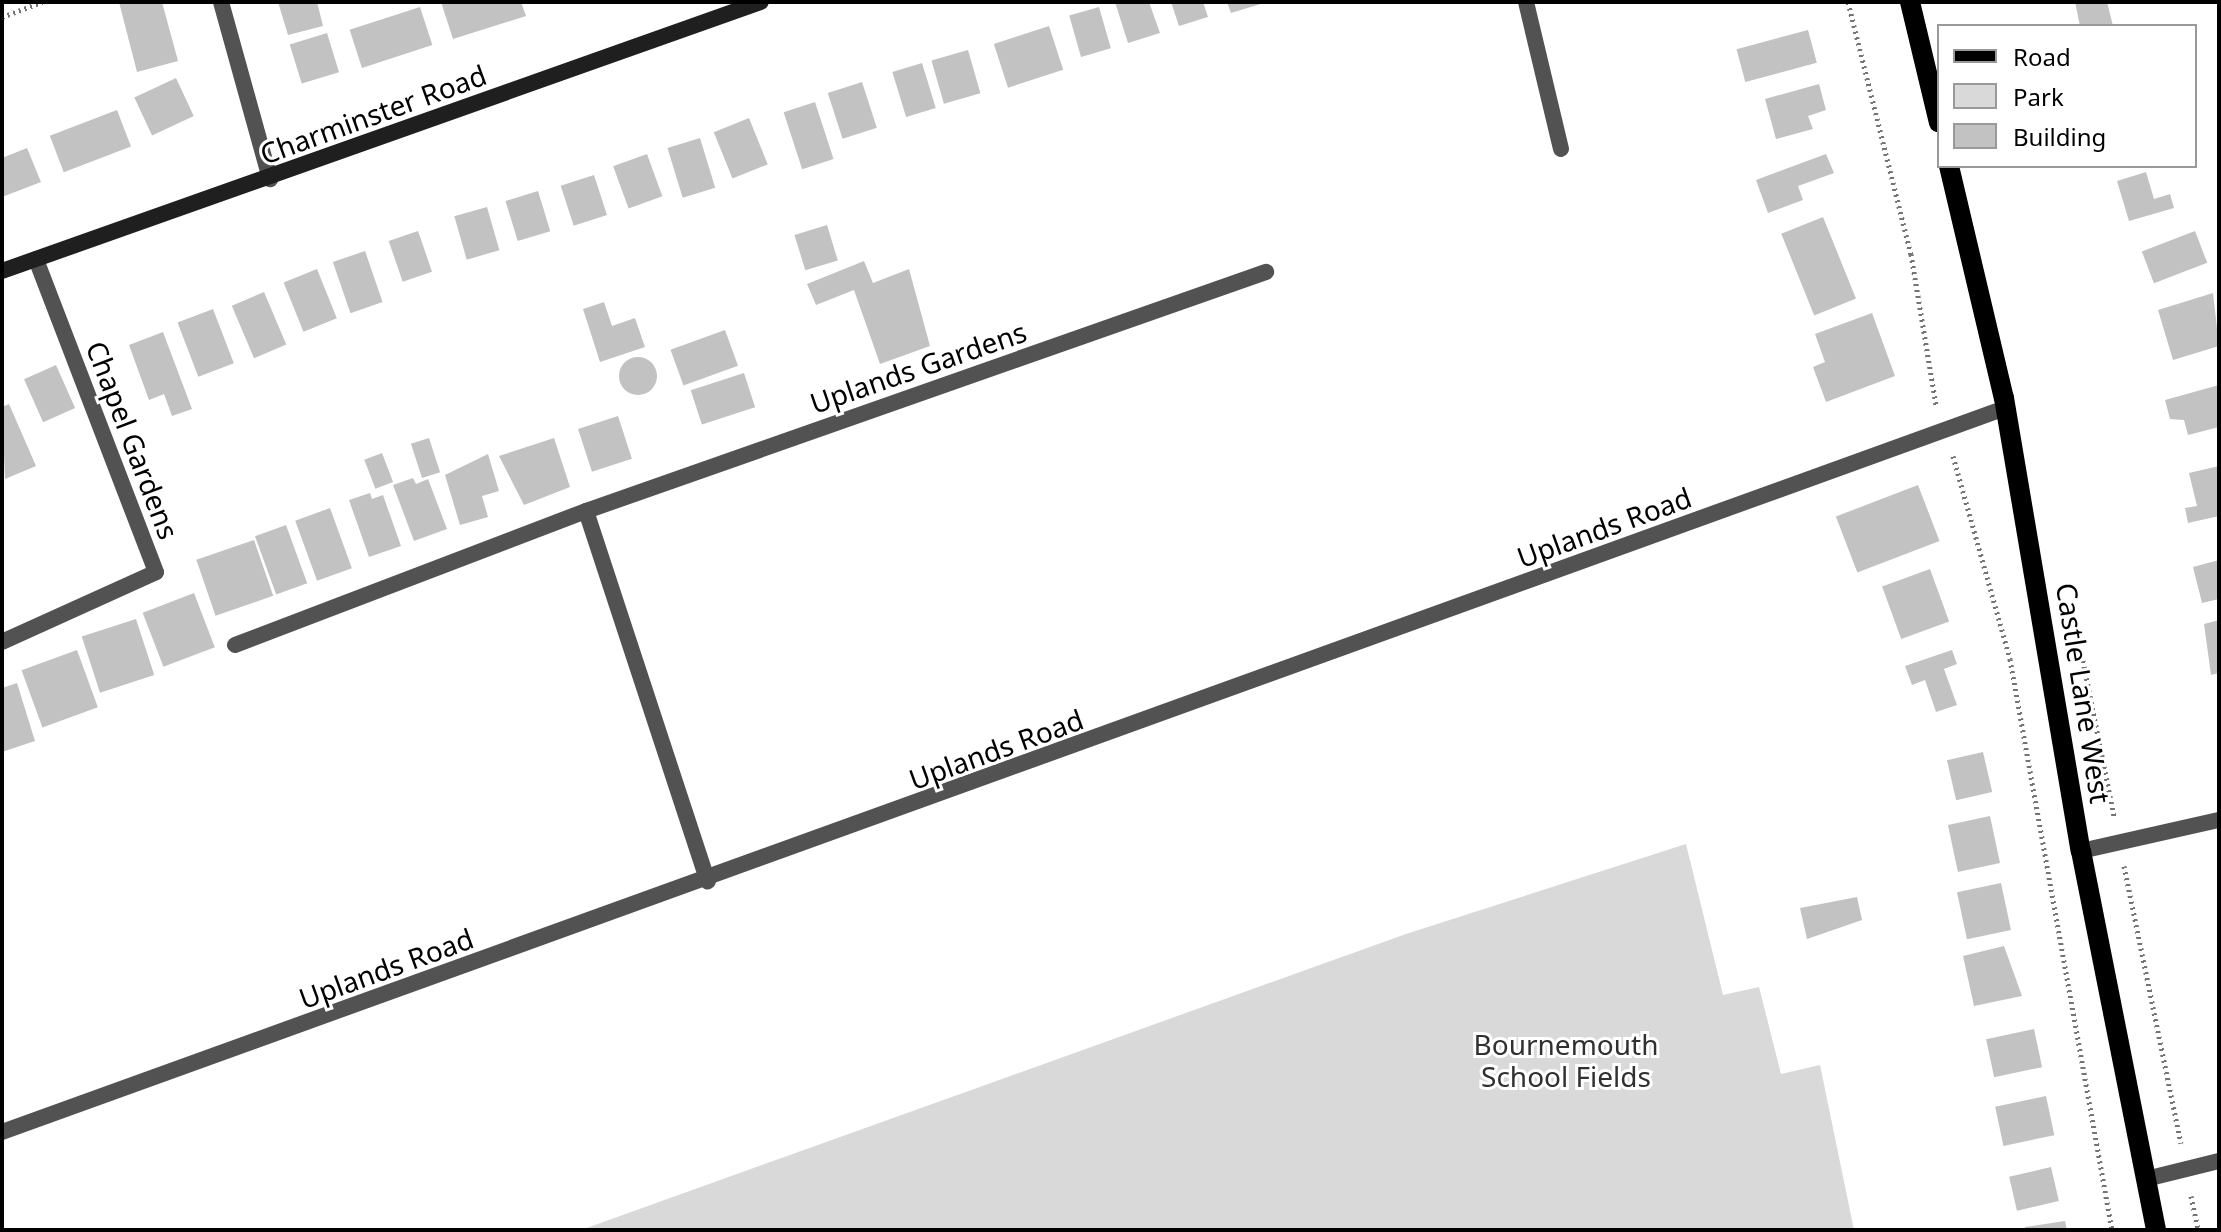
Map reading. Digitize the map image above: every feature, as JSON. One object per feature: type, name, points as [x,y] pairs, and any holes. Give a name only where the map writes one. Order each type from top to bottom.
[{"type":"main road","name":"Charminster Road","points":[[2,271],[270,179],[761,2]]},
{"type":"main road","points":[[1910,2],[1937,115]]},
{"type":"main road","name":"Castle Lane West","points":[[1949,168],[2005,408],[2081,851],[2156,1230]]},
{"type":"street","points":[[221,2],[270,179]]},
{"type":"street","points":[[1526,2],[1561,149]]},
{"type":"street","name":"Chapel Gardens","points":[[2,642],[156,572],[36,259]]},
{"type":"street","name":"Uplands Gardens","points":[[235,645],[586,511],[1266,272]]},
{"type":"street","name":"Uplands Road","points":[[2,1132],[708,881],[2005,408]]},
{"type":"street","points":[[586,511],[708,881]]},
{"type":"street","points":[[2081,851],[2219,820]]},
{"type":"street","points":[[2146,1179],[2219,1161]]},
{"type":"path","points":[[2,17],[42,2]]},
{"type":"path","points":[[1848,2],[1902,211],[1943,431],[2010,659],[2112,1230]]},
{"type":"path","points":[[2074,617],[2198,1230]]},
{"type":"green space","name":"Bournemouth School Fields","points":[[1686,844],[1723,995],[1759,987],[1781,1074],[1820,1065],[1854,1230],[581,1230],[1406,934]]},
{"type":"building","points":[[119,2],[162,2],[178,61],[137,72]]},
{"type":"building","points":[[278,2],[317,2],[323,26],[288,35]]},
{"type":"building","points":[[441,2],[521,2],[526,16],[453,39]]},
{"type":"building","points":[[1115,2],[1149,2],[1160,33],[1128,43]]},
{"type":"building","points":[[1171,2],[1203,2],[1208,17],[1179,26]]},
{"type":"building","points":[[1227,2],[1264,2],[1264,3],[1231,13]]},
{"type":"building","points":[[2075,2],[2107,2],[2112,24],[2080,24]]},
{"type":"building","points":[[420,7],[432,45],[362,68],[350,30]]},
{"type":"building","points":[[1099,7],[1111,48],[1081,57],[1069,16]]},
{"type":"building","points":[[1049,26],[1063,70],[1008,88],[994,44]]},
{"type":"building","points":[[1808,30],[1817,63],[1745,82],[1737,49]]},
{"type":"building","points":[[327,33],[339,72],[302,84],[290,44]]},
{"type":"building","points":[[968,50],[980,93],[944,104],[931,60]]},
{"type":"building","points":[[922,63],[936,108],[906,117],[892,72]]},
{"type":"building","points":[[176,78],[194,116],[152,136],[134,97]]},
{"type":"building","points":[[862,82],[877,128],[843,139],[828,93]]},
{"type":"building","points":[[1819,84],[1826,110],[1808,116],[1813,129],[1776,139],[1765,99]]},
{"type":"building","points":[[815,102],[834,159],[802,169],[784,112]]},
{"type":"building","points":[[117,110],[131,146],[64,172],[50,136]]},
{"type":"building","points":[[749,118],[768,164],[732,179],[714,132]]},
{"type":"building","points":[[700,138],[715,188],[683,198],[667,148]]},
{"type":"building","points":[[27,148],[41,182],[2,197],[2,158]]},
{"type":"building","points":[[647,154],[662,196],[629,209],[613,166]]},
{"type":"building","points":[[1826,154],[1834,173],[1798,186],[1803,200],[1768,213],[1756,180]]},
{"type":"building","points":[[2146,172],[2154,199],[2170,194],[2174,208],[2129,221],[2117,181]]},
{"type":"building","points":[[594,175],[607,215],[574,226],[561,186]]},
{"type":"building","points":[[538,191],[550,231],[518,241],[505,201]]},
{"type":"building","points":[[487,207],[499,250],[467,260],[454,216]]},
{"type":"building","points":[[1823,217],[1856,299],[1814,315],[1781,234]]},
{"type":"building","points":[[827,225],[838,260],[805,270],[794,235]]},
{"type":"building","points":[[418,231],[432,272],[403,282],[389,241]]},
{"type":"building","points":[[2195,231],[2207,263],[2154,283],[2142,251]]},
{"type":"building","points":[[365,251],[383,302],[350,313],[333,262]]},
{"type":"building","points":[[864,261],[873,283],[909,269],[930,346],[880,364],[854,290],[816,305],[807,284]]},
{"type":"building","points":[[317,269],[337,318],[303,332],[284,282]]},
{"type":"building","points":[[264,292],[286,344],[254,358],[232,306]]},
{"type":"building","points":[[2213,293],[2219,346],[2173,360],[2158,310]]},
{"type":"building","points":[[604,302],[612,326],[635,318],[645,347],[600,362],[583,309]]},
{"type":"building","points":[[213,309],[234,363],[198,377],[178,323]]},
{"type":"building","points":[[1872,313],[1895,376],[1826,402],[1813,367],[1825,362],[1815,334]]},
{"type":"building","points":[[725,330],[738,366],[683,386],[670,350]]},
{"type":"building","points":[[163,332],[192,409],[172,416],[164,394],[149,400],[129,345]]},
{"type":"building","points":[[638,357],[651,363],[657,376],[651,389],[638,395],[625,389],[619,376],[625,363]]},
{"type":"building","points":[[56,365],[75,408],[43,422],[24,379]]},
{"type":"building","points":[[744,373],[755,407],[702,425],[691,390]]},
{"type":"building","points":[[2219,385],[2219,427],[2188,435],[2184,420],[2170,419],[2165,400]]},
{"type":"building","points":[[9,404],[36,466],[5,479],[2,407]]},
{"type":"building","points":[[618,416],[632,459],[592,472],[578,429]]},
{"type":"building","points":[[429,438],[440,472],[422,478],[411,444]]},
{"type":"building","points":[[554,438],[570,487],[524,505],[499,456]]},
{"type":"building","points":[[382,453],[393,482],[375,489],[364,460]]},
{"type":"building","points":[[488,454],[499,491],[482,496],[488,517],[460,525],[445,475]]},
{"type":"building","points":[[2219,466],[2219,516],[2188,523],[2185,508],[2197,506],[2189,473]]},
{"type":"building","points":[[413,478],[416,484],[428,479],[447,529],[414,541],[393,485]]},
{"type":"building","points":[[1918,485],[1940,541],[1857,573],[1836,517]]},
{"type":"building","points":[[370,493],[372,499],[383,495],[401,546],[369,557],[349,500]]},
{"type":"building","points":[[330,508],[352,568],[317,581],[295,521]]},
{"type":"building","points":[[286,525],[307,583],[276,595],[255,536]]},
{"type":"building","points":[[254,540],[273,596],[216,616],[196,560]]},
{"type":"building","points":[[2219,560],[2219,599],[2202,603],[2193,567]]},
{"type":"building","points":[[1930,569],[1949,622],[1901,639],[1882,586]]},
{"type":"building","points":[[194,593],[215,647],[163,667],[143,613]]},
{"type":"building","points":[[136,619],[154,675],[100,693],[82,637]]},
{"type":"building","points":[[2219,620],[2219,673],[2211,675],[2204,624]]},
{"type":"building","points":[[77,650],[98,707],[42,728],[22,670]]},
{"type":"building","points":[[1952,650],[1957,664],[1944,669],[1957,705],[1936,712],[1925,680],[1912,685],[1905,666]]},
{"type":"building","points":[[17,683],[35,741],[2,752],[2,688]]},
{"type":"building","points":[[1983,752],[1992,792],[1956,800],[1947,760]]},
{"type":"building","points":[[1990,816],[2000,863],[1958,872],[1948,825]]},
{"type":"building","points":[[2001,883],[2011,930],[1967,939],[1957,892]]},
{"type":"building","points":[[1857,897],[1862,920],[1807,939],[1800,908]]},
{"type":"building","points":[[2004,946],[2022,996],[1974,1006],[1963,956]]},
{"type":"building","points":[[2034,1029],[2042,1067],[1994,1077],[1986,1039]]},
{"type":"building","points":[[2046,1096],[2054,1135],[2003,1146],[1995,1107]]},
{"type":"building","points":[[2051,1167],[2059,1201],[2017,1211],[2009,1177]]},
{"type":"building","points":[[2065,1221],[2067,1230],[2026,1230],[2025,1227]]}]
